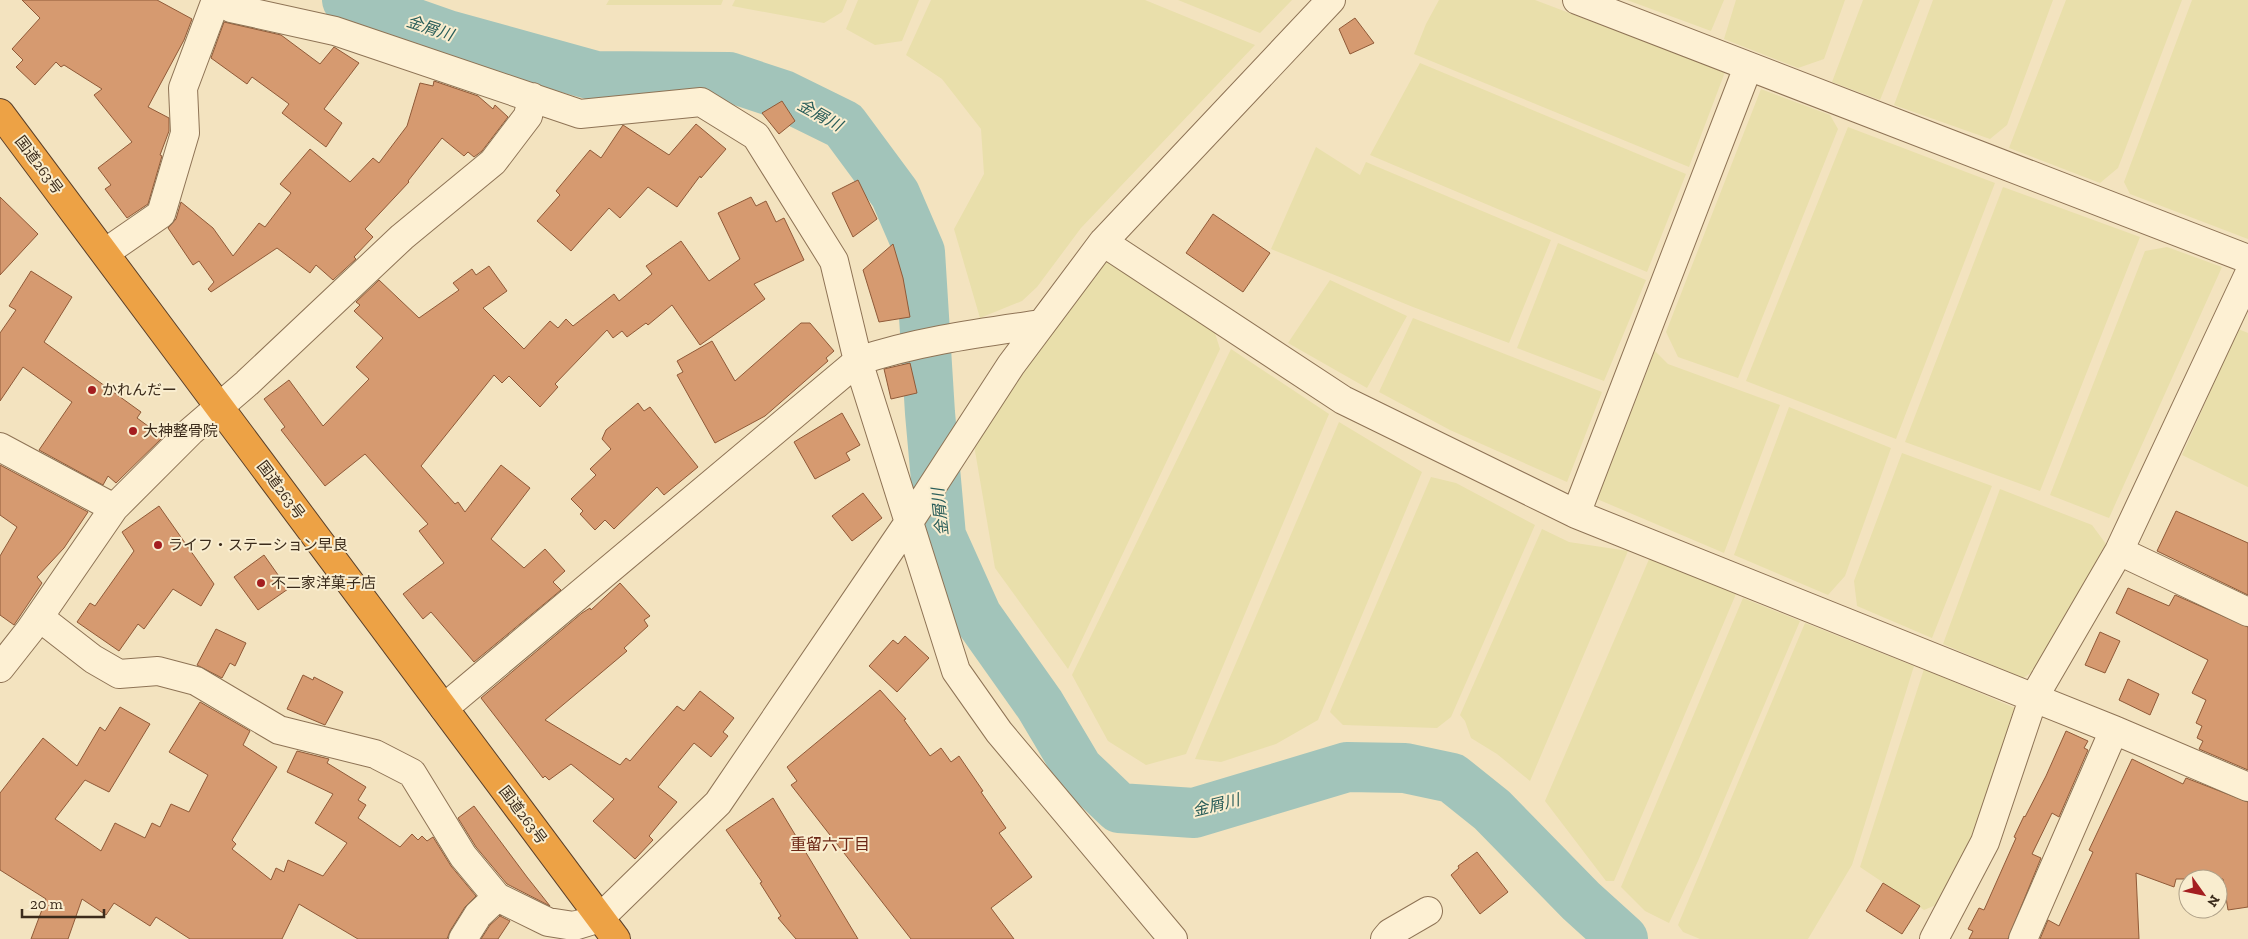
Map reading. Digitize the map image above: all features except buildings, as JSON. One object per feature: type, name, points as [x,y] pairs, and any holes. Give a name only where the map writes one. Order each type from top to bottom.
[{"type":"highway","name":"国道263号","points":[[0,113],[106,252],[219,407],[616,939]]},
{"type":"street","points":[[106,252],[161,214],[185,133],[183,88],[218,0],[231,8],[335,30],[580,114],[701,102],[756,136],[834,261],[858,361],[956,671],[999,732],[1173,939]]},
{"type":"street","points":[[39,618],[94,659],[119,674],[158,671],[196,681],[279,730],[375,754],[412,773],[463,856],[497,897],[548,922],[574,926],[600,918],[718,803],[908,522],[948,459],[1041,324],[1103,242],[1331,0]]},
{"type":"street","points":[[1578,0],[2248,259]]},
{"type":"street","points":[[1576,514],[1748,67]]},
{"type":"street","points":[[0,668],[39,618],[114,508],[190,432],[402,237],[493,162],[528,116],[532,97]]},
{"type":"street","points":[[1103,242],[1343,400],[1576,514],[2114,730],[2248,787]]},
{"type":"street","points":[[1934,939],[1985,842],[2033,698],[2119,551],[2248,276]]},
{"type":"street","points":[[444,708],[858,361],[898,348],[937,340],[1041,324]]},
{"type":"street","points":[[0,447],[114,508]]},
{"type":"street","points":[[2119,551],[2248,612]]},
{"type":"street","points":[[2023,939],[2114,730]]},
{"type":"street","points":[[463,939],[478,915],[497,897]]},
{"type":"street","points":[[1385,939],[1390,933],[1428,911]]},
{"type":"shaded area","points":[[609,0],[723,0],[721,5],[606,5]]},
{"type":"shaded area","points":[[735,0],[847,0],[842,12],[824,23],[732,6]]},
{"type":"shaded area","points":[[858,0],[919,0],[902,41],[875,45],[846,29]]},
{"type":"shaded area","points":[[931,0],[1145,0],[1255,45],[1081,228],[1037,287],[1022,301],[980,318],[954,229],[984,174],[981,129],[942,79],[906,55]]},
{"type":"shaded area","points":[[1178,0],[1292,0],[1260,33]]},
{"type":"shaded area","points":[[1439,0],[1535,0],[1725,72],[1689,167],[1414,54],[1426,24]]},
{"type":"shaded area","points":[[1627,0],[1724,0],[1711,31]]},
{"type":"shaded area","points":[[1736,0],[1845,0],[1824,59],[1798,68],[1724,39]]},
{"type":"shaded area","points":[[1863,0],[1920,0],[1880,100],[1832,82]]},
{"type":"shaded area","points":[[1933,0],[2053,0],[2007,125],[1990,139],[1894,105]]},
{"type":"shaded area","points":[[2066,0],[2182,0],[2118,168],[2100,183],[2009,148]]},
{"type":"shaded area","points":[[2192,0],[2248,0],[2248,239],[2130,194],[2124,182]]},
{"type":"shaded area","points":[[1420,63],[1686,174],[1647,272],[1370,155]]},
{"type":"shaded area","points":[[1761,89],[1830,115],[1838,129],[1738,378],[1678,357],[1666,332]]},
{"type":"shaded area","points":[[1848,127],[1995,183],[1896,439],[1746,381]]},
{"type":"shaded area","points":[[1316,147],[1360,175],[1366,162],[1551,240],[1509,343],[1413,307],[1271,249]]},
{"type":"shaded area","points":[[2003,187],[2140,237],[2040,491],[1905,442]]},
{"type":"shaded area","points":[[1558,243],[1646,280],[1604,381],[1517,348]]},
{"type":"shaded area","points":[[2167,247],[2222,267],[2109,518],[2050,495],[2145,251]]},
{"type":"shaded area","points":[[1115,260],[1214,330],[1220,349],[1068,669],[995,568],[974,445],[1097,266]]},
{"type":"shaded area","points":[[1330,280],[1407,316],[1367,388],[1288,343]]},
{"type":"shaded area","points":[[1413,318],[1602,392],[1567,482],[1450,430],[1379,392]]},
{"type":"shaded area","points":[[2238,329],[2248,333],[2248,487],[2182,455]]},
{"type":"shaded area","points":[[1231,349],[1329,414],[1186,754],[1146,765],[1108,741],[1072,675]]},
{"type":"shaded area","points":[[1655,351],[1668,364],[1780,405],[1724,553],[1597,499]]},
{"type":"shaded area","points":[[1789,407],[1891,448],[1845,576],[1828,595],[1734,555]]},
{"type":"shaded area","points":[[1339,422],[1422,472],[1318,720],[1276,744],[1221,762],[1195,759]]},
{"type":"shaded area","points":[[1902,453],[1992,486],[1932,638],[1857,606],[1854,581]]},
{"type":"shaded area","points":[[1431,477],[1456,483],[1535,525],[1451,717],[1437,728],[1343,725],[1330,712]]},
{"type":"shaded area","points":[[2000,489],[2092,525],[2106,544],[2035,670],[2023,678],[1943,644]]},
{"type":"shaded area","points":[[1542,529],[1569,542],[1628,551],[1530,781],[1497,754],[1471,738],[1465,721],[1460,715]]},
{"type":"shaded area","points":[[1650,557],[1736,594],[1614,881],[1606,881],[1545,801]]},
{"type":"shaded area","points":[[1743,598],[1800,621],[1698,861],[1669,923],[1645,911],[1621,887]]},
{"type":"shaded area","points":[[1805,623],[1914,666],[1852,865],[1808,939],[1700,939],[1683,932],[1678,925]]},
{"type":"shaded area","points":[[1924,669],[2017,709],[1973,836],[1936,905],[1924,910],[1860,867]]},
{"type":"waterway","name":"金屑川","points":[[347,0],[448,35],[596,76],[729,77],[783,95],[844,125],[895,194],[920,252],[930,413],[941,536],[977,616],[1040,705],[1078,769],[1119,808],[1194,813],[1347,767],[1405,768],[1452,778],[1492,810],[1581,901],[1623,939]]},
{"type":"place","name":"かれんだー","points":[[92,390]]},
{"type":"place","name":"大神整骨院","points":[[133,431]]},
{"type":"place","name":"ライフ・ステーション早良","points":[[158,545]]},
{"type":"place","name":"不二家洋菓子店","points":[[261,583]]},
{"type":"district","name":"重留六丁目","points":[[830,844]]}]
